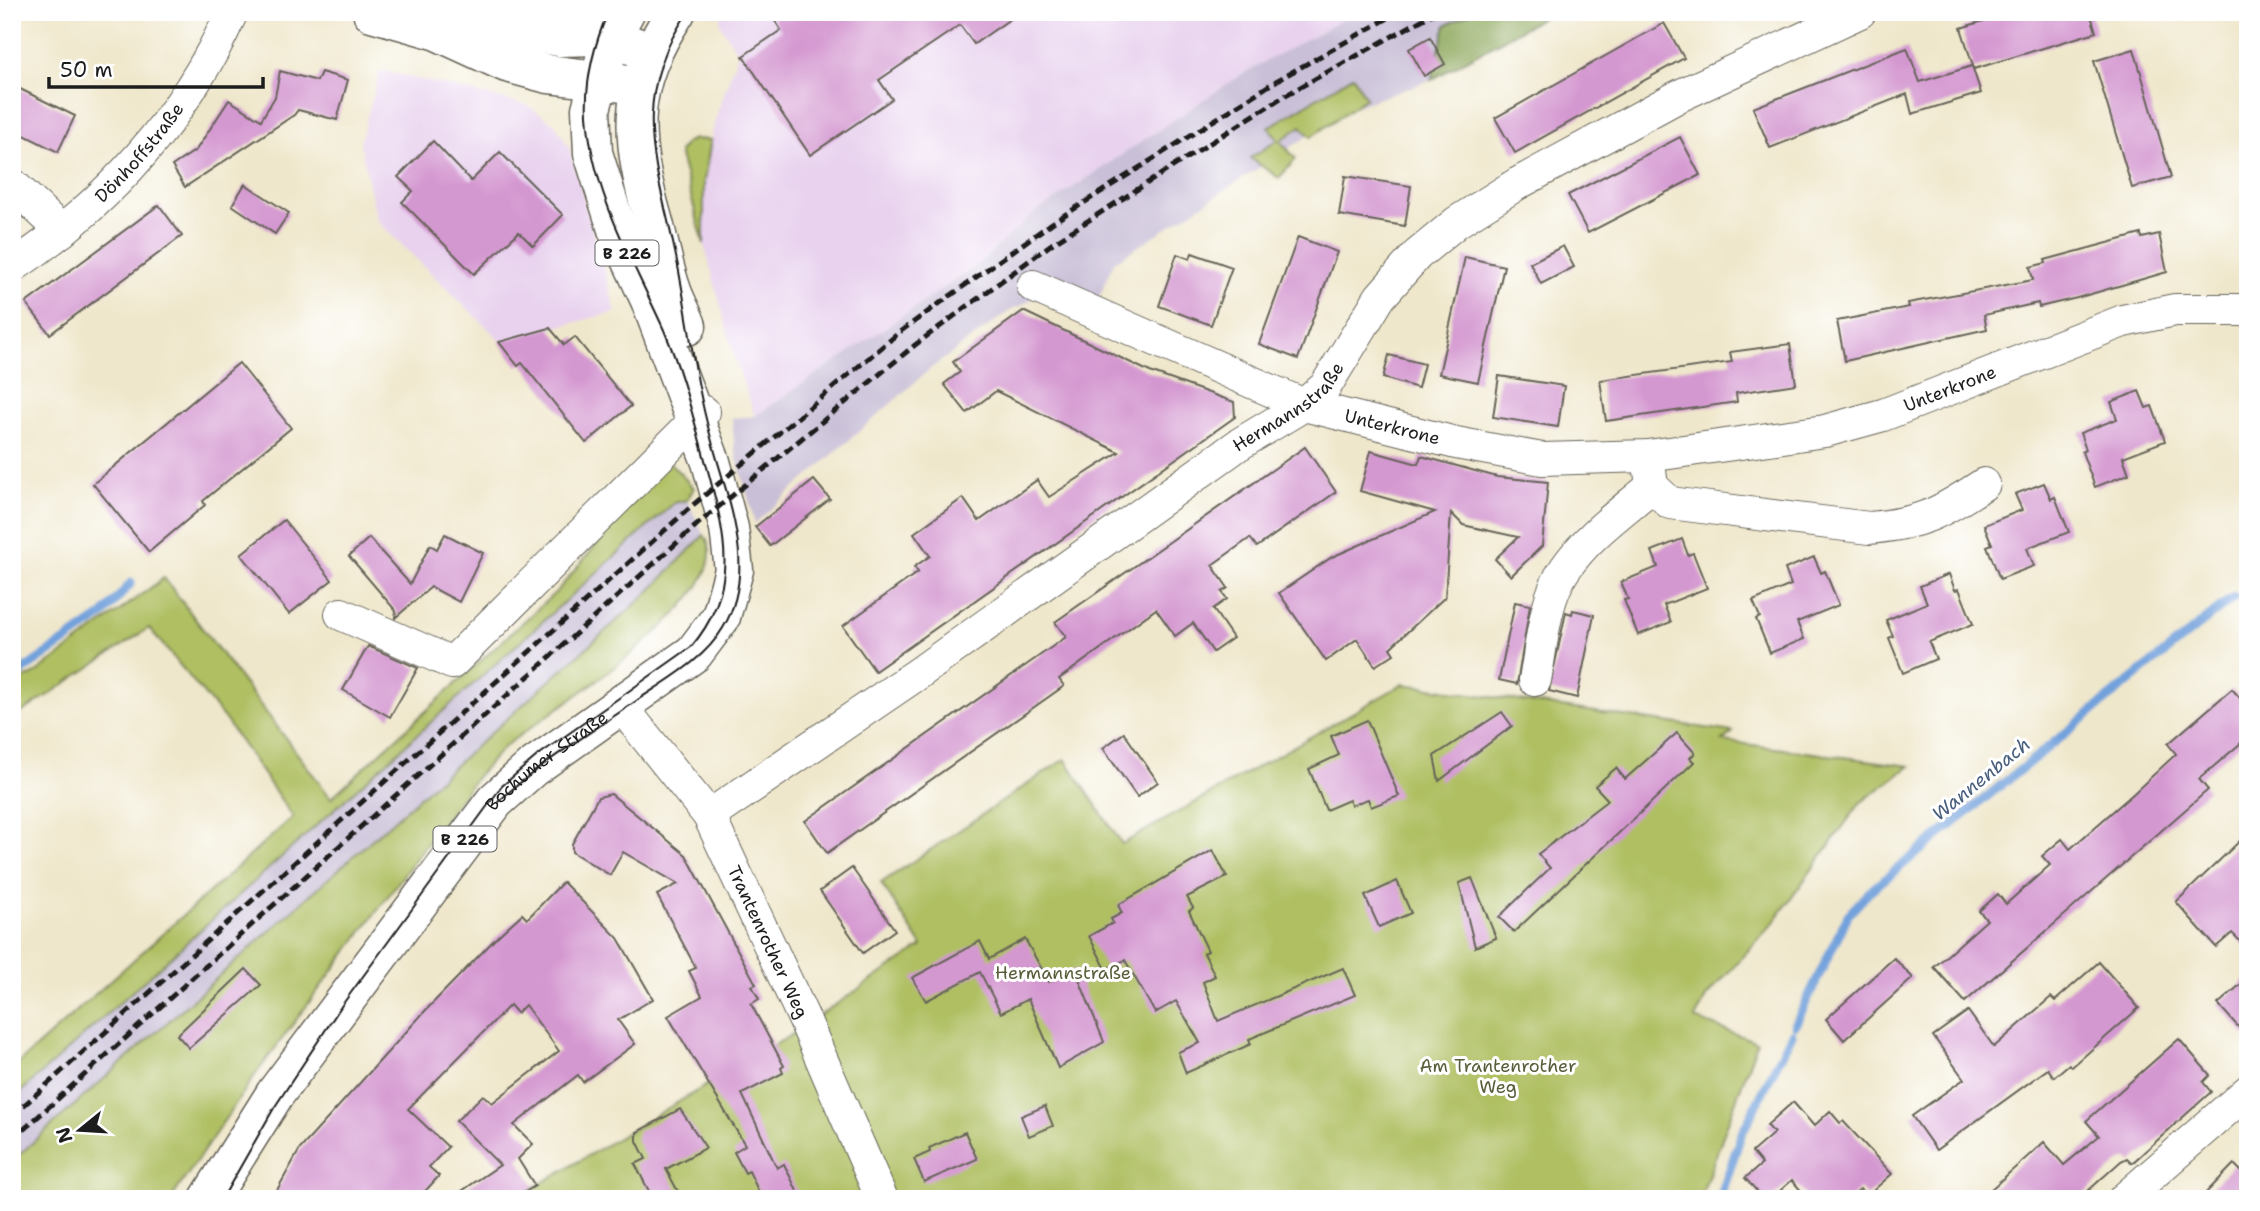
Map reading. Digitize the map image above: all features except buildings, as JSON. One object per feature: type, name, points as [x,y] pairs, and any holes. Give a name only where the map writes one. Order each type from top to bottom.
[{"type":"main road","points":[[372,12],[435,30],[507,63],[548,74],[599,79],[646,69],[618,25],[560,37],[516,30],[435,30]]},
{"type":"main road","name":"B 226","points":[[646,69],[676,12]]},
{"type":"main road","name":"B 226","points":[[599,79],[618,25]]},
{"type":"main road","name":"Bochumer Straße","points":[[646,69],[635,130],[640,174],[672,292],[685,320],[699,416]]},
{"type":"main road","name":"Bochumer Straße","points":[[209,1199],[275,1094],[495,801],[532,768],[694,653],[716,627],[727,606],[734,570],[733,549],[711,462],[711,439],[627,254],[597,170],[593,153],[591,109],[599,79]]},
{"type":"street","name":"Dönhoffstraße","points":[[12,267],[62,231],[119,180],[173,118],[232,12]]},
{"type":"street","name":"Hermannstraße","points":[[709,816],[919,673],[1238,445],[1304,405],[1325,387],[1380,297],[1417,255],[1457,222],[1517,184],[1679,96],[1860,12]]},
{"type":"street","points":[[12,184],[62,231]]},
{"type":"street","name":"Unterkrone","points":[[1033,286],[1304,405],[1456,443],[1542,459],[1650,471],[1871,418],[2123,321],[2175,310],[2248,310]]},
{"type":"street","points":[[341,614],[452,663],[699,416]]},
{"type":"street","points":[[1535,680],[1551,603],[1563,571],[1650,471],[1670,503],[1869,528],[1896,525],[1937,514],[1984,484]]},
{"type":"street","name":"Trantenrother Weg","points":[[621,706],[709,816],[805,1021],[882,1199]]},
{"type":"street","points":[[2124,1199],[2248,1091]]},
{"type":"shaded area","points":[[721,12],[1357,12],[1244,73],[1029,217],[975,267],[755,416],[736,363],[704,244],[704,181],[709,151],[715,120],[738,53],[720,24]]},
{"type":"shaded area","points":[[1357,12],[1552,12],[1431,80],[1351,108],[1114,262],[1098,300],[1033,298],[1018,308],[1015,307],[930,369],[755,523],[735,451],[732,418],[755,416],[975,267],[1029,217],[1244,73]]},
{"type":"shaded area","points":[[380,70],[527,105],[555,124],[569,147],[616,312],[501,341],[377,221],[360,143]]},
{"type":"shaded area","points":[[687,500],[704,535],[649,592],[12,1160],[12,1100],[674,503]]},
{"type":"green space","points":[[1472,12],[1552,12],[1431,80],[1446,25]]},
{"type":"green space","points":[[1353,76],[1366,98],[1311,137],[1301,126],[1280,141],[1296,159],[1279,178],[1250,158],[1278,140],[1269,127]]},
{"type":"green space","points":[[694,139],[711,140],[704,181],[704,244],[679,152],[687,142]]},
{"type":"green space","points":[[670,463],[694,488],[687,500],[674,503],[12,1100],[12,1069],[293,817],[224,718],[149,628],[12,719],[12,685],[36,673],[164,578],[331,798],[558,590],[661,468]]},
{"type":"green space","points":[[704,535],[709,559],[697,588],[671,619],[636,650],[508,744],[478,775],[253,1078],[171,1199],[12,1199],[12,1161],[649,592]]},
{"type":"green space","name":"Am Trantenrother Weg","points":[[1403,684],[1733,732],[1723,741],[1910,766],[1860,803],[1774,922],[1706,997],[1695,1019],[1757,1042],[1700,1199],[893,1199],[810,1022],[922,946],[881,883],[1065,759],[1122,844]]},
{"type":"green space","points":[[798,1031],[872,1199],[515,1199]]},
{"type":"waterway","points":[[12,678],[103,615],[131,583]]},
{"type":"waterway","name":"Wannenbach","points":[[1795,1025],[1848,915],[1870,891],[2234,597]]},
{"type":"waterway","name":"Wannenbach","points":[[1720,1199],[1741,1135],[1792,1034]]},
{"type":"tram line","points":[[222,1199],[274,1108],[342,1005],[502,786],[537,756],[691,647],[707,625],[717,604],[723,582],[724,560],[723,538],[714,492],[671,347],[605,199],[590,144],[587,115],[589,76],[608,12]]},
{"type":"tram line","points":[[498,802],[549,761],[696,659],[723,628],[739,582],[736,533],[701,398],[653,143],[652,112],[657,80],[668,47],[688,12]]},
{"type":"railway","points":[[12,1116],[693,505],[901,331],[1052,223],[1276,81],[1399,12]]},
{"type":"railway","points":[[12,1140],[699,523],[915,345],[1053,243],[1284,96],[1436,12]]}]
